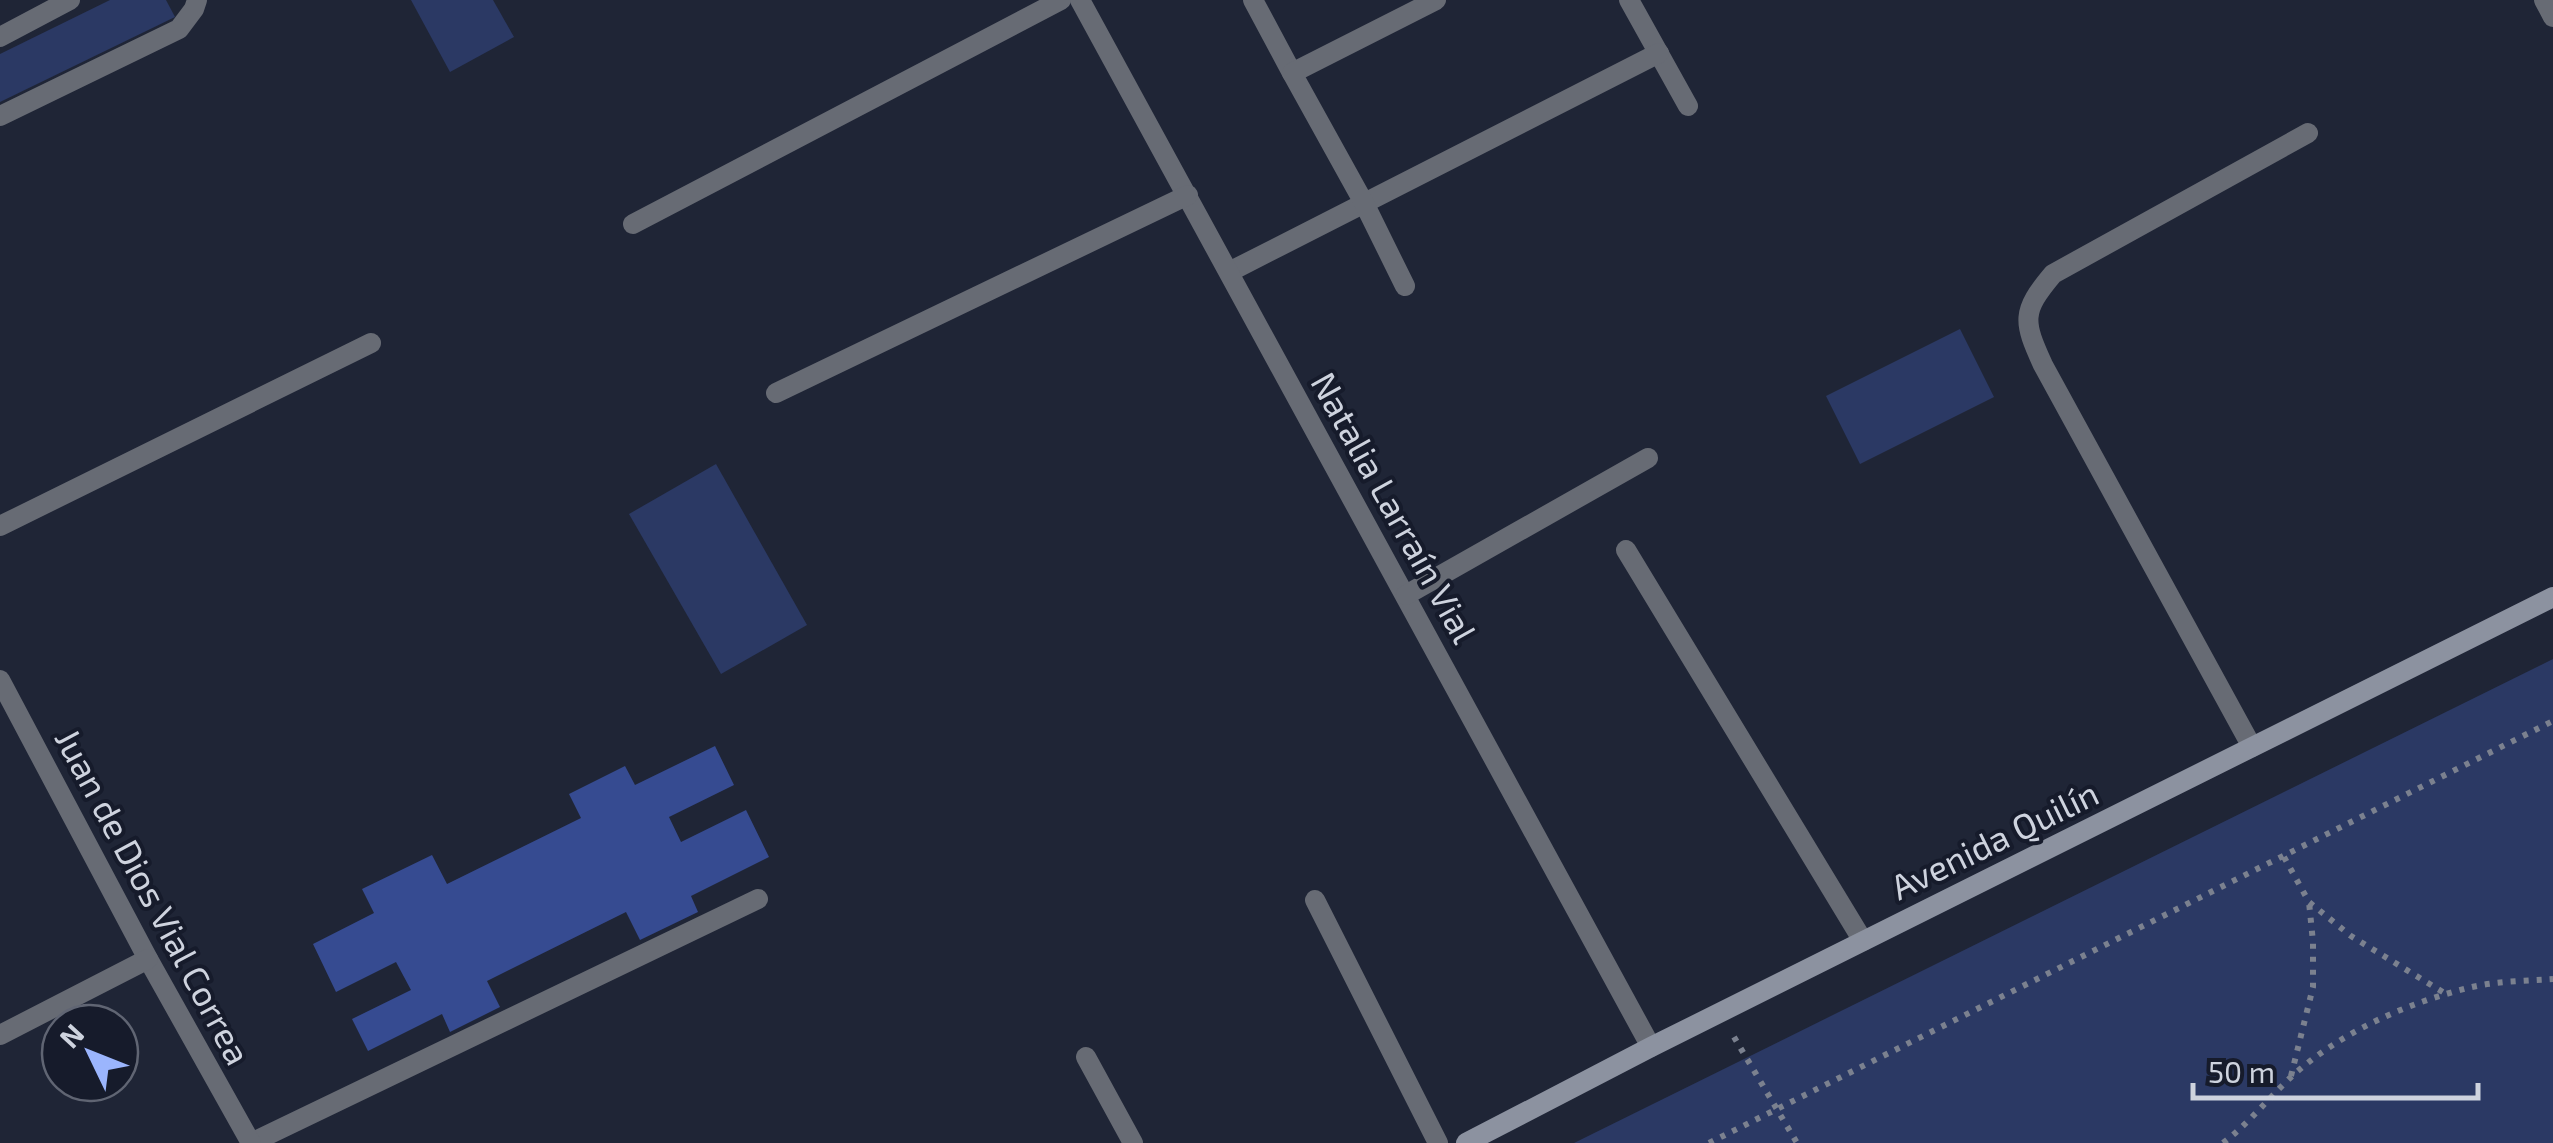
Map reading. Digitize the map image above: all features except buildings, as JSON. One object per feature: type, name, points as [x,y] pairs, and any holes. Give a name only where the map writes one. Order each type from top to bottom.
[{"type":"street","points":[[0,37],[70,0]]},
{"type":"street","points":[[0,116],[179,29],[197,0]]},
{"type":"street","points":[[633,224],[1061,0]]},
{"type":"street","name":"Natalia Larraín Vial","points":[[1080,0],[1651,1046]]},
{"type":"street","points":[[1253,0],[1405,286]]},
{"type":"street","points":[[1292,74],[1436,0]]},
{"type":"street","points":[[1630,0],[1688,106]]},
{"type":"street","points":[[2544,0],[2553,17]]},
{"type":"street","points":[[1229,272],[1659,53]]},
{"type":"street","points":[[2252,747],[2027,329],[2037,293],[2054,274],[2308,133]]},
{"type":"street","points":[[776,393],[1188,195]]},
{"type":"street","points":[[0,526],[371,342]]},
{"type":"street","points":[[1406,595],[1648,458]]},
{"type":"street","points":[[1626,550],[1863,941]]},
{"type":"street","name":"Avenida Quilín","points":[[1466,1143],[1651,1046],[2553,597]]},
{"type":"street","name":"Juan de Dios Vial Correa","points":[[0,680],[251,1143]]},
{"type":"street","points":[[251,1143],[758,898]]},
{"type":"street","points":[[1315,900],[1438,1143]]},
{"type":"street","points":[[0,1035],[148,958]]},
{"type":"street","points":[[1086,1057],[1133,1143]]},
{"type":"path","points":[[1709,1143],[2553,721]]},
{"type":"path","points":[[2284,857],[2309,902],[2351,936],[2447,994]]},
{"type":"path","points":[[2291,1077],[2313,987],[2309,902]]},
{"type":"path","points":[[2223,1143],[2244,1127],[2291,1077],[2334,1043],[2398,1010],[2470,987],[2553,980]]},
{"type":"path","points":[[1720,1012],[1797,1143]]},
{"type":"path","points":[[2238,1143],[2244,1127]]},
{"type":"shaded area","points":[[110,0],[166,0],[175,17],[0,102],[0,54]]},
{"type":"shaded area","points":[[411,0],[493,0],[514,37],[450,72]]},
{"type":"shaded area","points":[[1960,329],[1994,397],[1860,464],[1826,396]]},
{"type":"shaded area","points":[[716,464],[807,625],[721,674],[629,514]]},
{"type":"shaded area","points":[[2553,659],[2553,1143],[1574,1143]]}]
